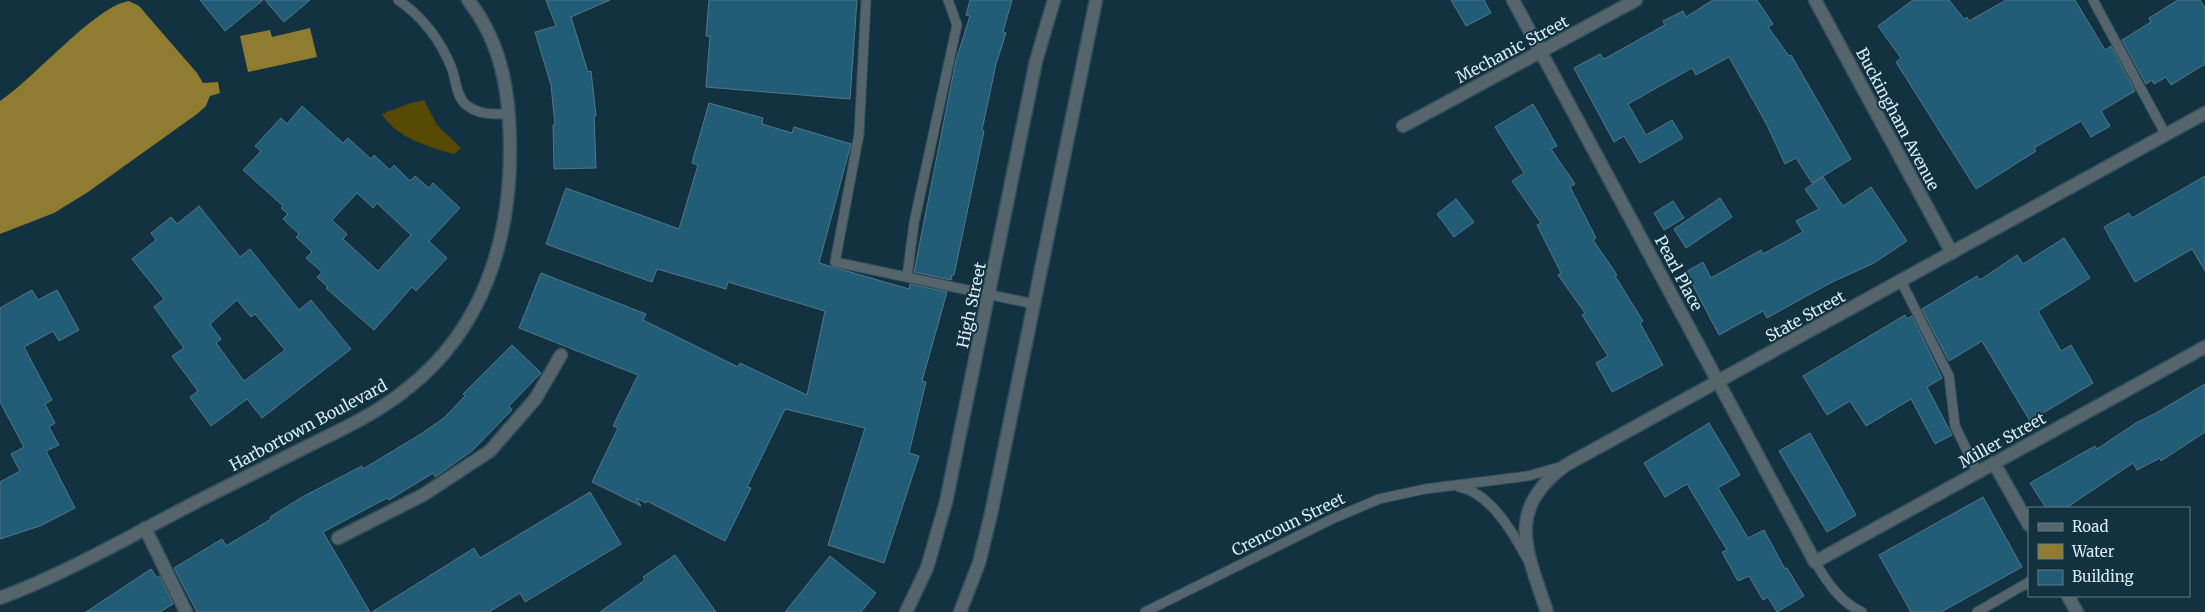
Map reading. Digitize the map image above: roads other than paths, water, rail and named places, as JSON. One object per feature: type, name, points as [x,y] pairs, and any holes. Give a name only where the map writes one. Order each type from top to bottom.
[{"type":"street","name":"Harbortown Boulevard","points":[[0,598],[145,528],[384,406],[409,388],[450,346],[480,299],[499,250],[508,198],[509,114],[507,90],[495,47],[486,27],[468,0]]},
{"type":"street","name":"High Street","points":[[906,612],[927,568],[940,528],[990,295],[1036,61],[1054,0]]},
{"type":"street","points":[[960,612],[971,585],[985,539],[1096,0]]},
{"type":"street","name":"Pearl Place","points":[[1513,0],[1815,562]]},
{"type":"street","name":"Mechanic Street","points":[[1402,126],[1636,0]]},
{"type":"street","name":"Buckingham Avenue","points":[[1815,0],[1952,253]]},
{"type":"street","name":"State Street","points":[[1547,612],[1533,570],[1526,538],[1528,510],[1532,499],[1545,481],[1566,465],[2205,113]]},
{"type":"street","name":"Miller Street","points":[[1815,562],[2205,347]]},
{"type":"street","points":[[338,538],[423,495],[490,451],[536,398],[561,355]]},
{"type":"street","points":[[1994,463],[2028,523]]},
{"type":"street","points":[[145,528],[186,612]]},
{"type":"street","points":[[2069,597],[2077,612]]},
{"type":"lane","points":[[398,0],[416,14],[439,44],[455,78],[460,97],[466,104],[483,113],[509,114]]},
{"type":"lane","points":[[866,0],[859,134],[835,262],[1034,304]]},
{"type":"lane","points":[[906,277],[914,223],[957,25],[948,0]]},
{"type":"lane","points":[[2093,0],[2166,135]]},
{"type":"lane","points":[[1901,281],[1949,376],[1955,426],[1978,473]]},
{"type":"lane","name":"Crencoun Street","points":[[1145,612],[1356,508],[1402,492],[1512,479],[1566,465]]},
{"type":"lane","name":"Crencoun Street","points":[[1451,485],[1471,491],[1488,503],[1515,539],[1533,570]]},
{"type":"lane","points":[[1815,562],[1830,587],[1847,605],[1862,612]]},
{"type":"lane","points":[[1977,612],[2028,583]]},
{"type":"water","points":[[129,1],[139,6],[197,73],[203,83],[218,82],[220,93],[210,96],[206,106],[197,114],[88,192],[54,213],[0,234],[0,101],[14,91],[82,29],[115,6]]},
{"type":"water","points":[[310,28],[317,57],[248,72],[240,36],[270,30],[272,37]]}]
